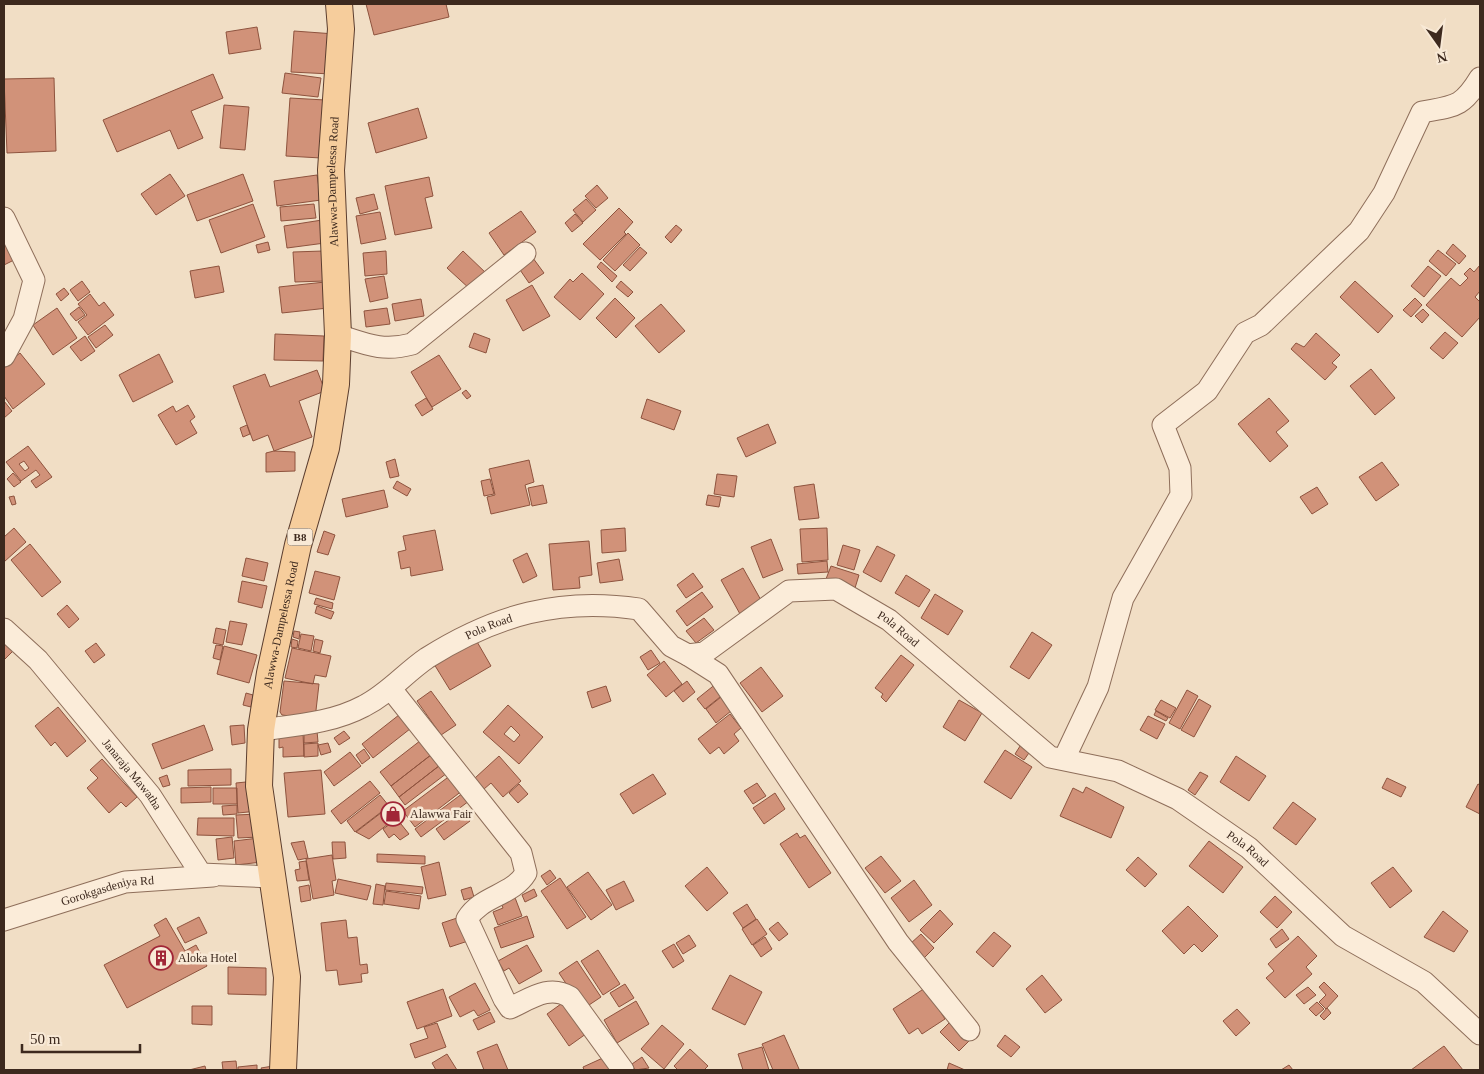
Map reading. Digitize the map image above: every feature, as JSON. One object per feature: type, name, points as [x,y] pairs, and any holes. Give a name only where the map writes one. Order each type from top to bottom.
[{"type":"main road","name":"Alawwa-Dampelessa Road","points":[[283,1070],[287,977],[259,786],[261,730],[270,672],[298,545],[326,448],[336,384],[338,335],[330,202],[341,29],[339,4]]},
{"type":"street","points":[[1064,759],[1098,687],[1123,598],[1181,495],[1180,468],[1163,425],[1207,391],[1245,333],[1261,325],[1359,231],[1384,193],[1422,112],[1458,105],[1470,94],[1480,78]]},
{"type":"street","points":[[4,218],[34,280],[24,319],[4,356]]},
{"type":"street","points":[[338,335],[375,347],[394,348],[412,344],[525,253]]},
{"type":"street","name":"Pola Road","points":[[261,730],[321,722],[364,706],[391,689],[426,659],[516,615],[559,607],[609,605],[640,609],[671,646],[688,655],[704,653],[789,591],[836,589],[889,620],[1050,757],[1118,771],[1178,799],[1250,848],[1343,936],[1424,982],[1480,1034]]},
{"type":"street","name":"Janaraja Mawatha","points":[[4,629],[38,660],[150,795],[201,874],[212,876]]},
{"type":"street","points":[[688,655],[718,674],[898,942],[970,1030]]},
{"type":"street","points":[[391,689],[521,853],[526,873],[520,883],[474,907],[467,919],[504,999],[510,1008],[546,991],[560,991],[570,996],[623,1070]]},
{"type":"street","points":[[212,876],[272,877]]},
{"type":"street","name":"Gorokgasdeniya Rd","points":[[4,920],[126,882],[212,876]]},
{"type":"building","points":[[366,4],[446,4],[449,17],[374,35]]},
{"type":"building","points":[[257,27],[261,49],[229,54],[226,32]]},
{"type":"building","points":[[294,31],[335,34],[331,74],[291,72]]},
{"type":"building","points":[[285,73],[321,78],[318,97],[282,93]]},
{"type":"building","points":[[213,74],[223,98],[191,111],[203,138],[178,149],[170,130],[117,152],[103,120]]},
{"type":"building","points":[[54,78],[56,151],[7,153],[4,79]]},
{"type":"building","points":[[290,98],[325,100],[321,158],[286,156]]},
{"type":"building","points":[[224,105],[249,107],[245,150],[220,148]]},
{"type":"building","points":[[418,108],[427,138],[376,153],[368,123]]},
{"type":"building","points":[[170,174],[185,196],[156,215],[141,194]]},
{"type":"building","points":[[243,174],[253,201],[197,221],[187,195]]},
{"type":"building","points":[[317,175],[321,200],[277,206],[274,181]]},
{"type":"building","points":[[429,177],[433,196],[425,198],[432,228],[395,235],[385,186]]},
{"type":"building","points":[[597,185],[608,198],[596,208],[585,196]]},
{"type":"building","points":[[374,194],[378,209],[360,214],[356,198]]},
{"type":"building","points":[[586,199],[596,210],[583,222],[573,210]]},
{"type":"building","points":[[253,204],[265,237],[221,253],[209,220]]},
{"type":"building","points":[[314,204],[316,218],[281,221],[280,207]]},
{"type":"building","points":[[619,208],[633,222],[624,232],[626,234],[600,260],[583,244]]},
{"type":"building","points":[[521,211],[536,232],[504,255],[489,233]]},
{"type":"building","points":[[380,212],[386,239],[361,244],[356,216]]},
{"type":"building","points":[[575,214],[583,223],[572,232],[565,223]]},
{"type":"building","points":[[322,220],[325,243],[287,248],[284,226]]},
{"type":"building","points":[[676,225],[682,230],[671,243],[665,237]]},
{"type":"building","points":[[4,233],[16,259],[4,265]]},
{"type":"building","points":[[628,233],[640,245],[615,271],[603,260]]},
{"type":"building","points":[[268,242],[270,250],[258,253],[256,245]]},
{"type":"building","points":[[1453,244],[1466,256],[1459,264],[1446,253]]},
{"type":"building","points":[[640,247],[647,253],[630,271],[623,265]]},
{"type":"building","points":[[1438,250],[1456,264],[1446,276],[1429,261]]},
{"type":"building","points":[[323,251],[325,281],[295,282],[293,252]]},
{"type":"building","points":[[386,251],[387,274],[365,276],[363,253]]},
{"type":"building","points":[[463,251],[487,274],[471,290],[447,268]]},
{"type":"building","points":[[530,254],[544,273],[529,283],[516,264]]},
{"type":"building","points":[[601,262],[617,276],[612,282],[597,267]]},
{"type":"building","points":[[1480,265],[1480,291],[1475,297],[1480,302],[1480,317],[1462,337],[1426,305],[1451,278],[1460,286],[1468,278],[1464,274],[1470,268],[1474,272]]},
{"type":"building","points":[[219,266],[224,292],[195,298],[190,271]]},
{"type":"building","points":[[1428,266],[1441,276],[1424,297],[1411,286]]},
{"type":"building","points":[[582,273],[604,294],[580,320],[554,297],[570,279],[573,282]]},
{"type":"building","points":[[384,276],[388,298],[370,302],[365,279]]},
{"type":"building","points":[[82,281],[90,292],[78,301],[70,290]]},
{"type":"building","points":[[621,281],[633,292],[628,297],[616,287]]},
{"type":"building","points":[[1355,281],[1393,316],[1378,333],[1340,297]]},
{"type":"building","points":[[325,282],[328,308],[282,313],[279,287]]},
{"type":"building","points":[[532,285],[550,316],[523,331],[506,300]]},
{"type":"building","points":[[64,288],[69,294],[61,301],[56,294]]},
{"type":"building","points":[[90,294],[99,306],[104,302],[114,315],[88,335],[78,322],[87,315],[78,304]]},
{"type":"building","points":[[615,298],[635,318],[616,338],[596,318]]},
{"type":"building","points":[[1415,298],[1422,305],[1411,317],[1403,310]]},
{"type":"building","points":[[421,299],[424,316],[395,321],[392,304]]},
{"type":"building","points":[[661,304],[685,331],[659,353],[635,326]]},
{"type":"building","points":[[79,307],[85,315],[76,321],[70,314]]},
{"type":"building","points":[[57,308],[77,338],[53,355],[33,325]]},
{"type":"building","points":[[387,308],[390,324],[366,327],[364,311]]},
{"type":"building","points":[[1423,309],[1429,315],[1422,323],[1415,316]]},
{"type":"building","points":[[105,325],[113,335],[96,348],[88,337]]},
{"type":"building","points":[[1445,332],[1458,343],[1443,359],[1430,348]]},
{"type":"building","points":[[474,333],[490,339],[486,353],[469,347]]},
{"type":"building","points":[[1316,333],[1340,355],[1332,363],[1337,367],[1325,380],[1291,349],[1296,343],[1304,347]]},
{"type":"building","points":[[275,334],[324,336],[323,361],[274,360]]},
{"type":"building","points":[[85,336],[95,351],[81,361],[70,347]]},
{"type":"building","points":[[20,353],[45,384],[13,409],[4,396],[4,366]]},
{"type":"building","points":[[159,354],[173,382],[133,402],[119,375]]},
{"type":"building","points":[[439,355],[461,389],[432,407],[411,372]]},
{"type":"building","points":[[1371,369],[1395,398],[1375,415],[1350,386]]},
{"type":"building","points":[[317,370],[325,391],[299,401],[312,437],[274,451],[268,435],[253,441],[233,386],[265,374],[270,387]]},
{"type":"building","points":[[466,390],[471,396],[467,399],[462,393]]},
{"type":"building","points":[[426,398],[433,409],[422,416],[415,405]]},
{"type":"building","points":[[1269,398],[1289,421],[1276,432],[1288,446],[1270,462],[1238,424]]},
{"type":"building","points":[[647,399],[681,411],[674,430],[641,418]]},
{"type":"building","points":[[4,401],[12,411],[4,418]]},
{"type":"building","points":[[188,405],[195,417],[190,421],[197,433],[176,445],[158,415],[173,406],[176,412]]},
{"type":"building","points":[[768,424],[776,443],[746,457],[737,438]]},
{"type":"building","points":[[247,425],[250,434],[243,437],[240,428]]},
{"type":"building","points":[[28,446],[52,477],[36,488],[31,481],[40,475],[36,470],[21,481],[6,462]],"holes":[[[24,461],[29,468],[25,471],[19,464]]]},
{"type":"building","points":[[274,451],[295,452],[295,471],[266,472],[266,453]]},
{"type":"building","points":[[395,459],[399,476],[390,478],[386,462]]},
{"type":"building","points":[[529,460],[534,482],[525,485],[530,505],[491,514],[487,497],[495,495],[489,469]]},
{"type":"building","points":[[1382,462],[1399,485],[1376,501],[1359,477]]},
{"type":"building","points":[[13,473],[21,482],[14,487],[7,479]]},
{"type":"building","points":[[717,474],[737,476],[734,497],[714,494]]},
{"type":"building","points":[[490,479],[494,494],[484,496],[481,481]]},
{"type":"building","points":[[397,481],[411,489],[407,496],[393,488]]},
{"type":"building","points":[[814,484],[819,518],[799,520],[794,487]]},
{"type":"building","points":[[543,485],[547,503],[532,506],[528,488]]},
{"type":"building","points":[[1317,487],[1328,504],[1312,514],[1300,497]]},
{"type":"building","points":[[384,490],[388,507],[346,517],[342,499]]},
{"type":"building","points":[[708,495],[721,497],[719,507],[706,505]]},
{"type":"building","points":[[14,496],[16,504],[12,505],[9,497]]},
{"type":"building","points":[[14,528],[26,542],[4,562],[4,537]]},
{"type":"building","points":[[625,528],[626,551],[602,553],[601,530]]},
{"type":"building","points":[[827,528],[828,560],[802,562],[800,529]]},
{"type":"building","points":[[435,530],[443,570],[411,576],[410,567],[401,569],[398,552],[406,550],[403,536]]},
{"type":"building","points":[[324,531],[335,535],[328,555],[317,552]]},
{"type":"building","points":[[771,539],[783,570],[763,578],[751,547]]},
{"type":"building","points":[[589,541],[592,575],[579,577],[580,588],[553,590],[549,544]]},
{"type":"building","points":[[30,544],[61,582],[42,597],[11,560]]},
{"type":"building","points":[[843,545],[860,550],[854,570],[837,565]]},
{"type":"building","points":[[877,546],[895,555],[881,582],[863,572]]},
{"type":"building","points":[[527,553],[537,576],[523,583],[513,560]]},
{"type":"building","points":[[246,558],[268,563],[264,581],[242,576]]},
{"type":"building","points":[[619,559],[623,580],[600,583],[597,563]]},
{"type":"building","points":[[827,561],[828,572],[798,574],[797,564]]},
{"type":"building","points":[[831,566],[859,575],[855,588],[826,579]]},
{"type":"building","points":[[743,568],[762,602],[740,614],[721,580]]},
{"type":"building","points":[[315,571],[340,577],[334,600],[309,593]]},
{"type":"building","points":[[693,573],[703,587],[686,598],[677,585]]},
{"type":"building","points":[[906,575],[930,590],[919,607],[895,593]]},
{"type":"building","points":[[242,581],[267,586],[262,608],[238,602]]},
{"type":"building","points":[[702,592],[713,607],[687,626],[676,611]]},
{"type":"building","points":[[935,594],[963,611],[948,635],[921,618]]},
{"type":"building","points":[[316,598],[333,603],[332,609],[314,604]]},
{"type":"building","points":[[67,605],[79,619],[69,628],[57,614]]},
{"type":"building","points":[[317,606],[334,612],[331,619],[315,613]]},
{"type":"building","points":[[704,618],[714,630],[696,643],[686,631]]},
{"type":"building","points":[[230,621],[247,624],[242,645],[226,642]]},
{"type":"building","points":[[216,628],[226,630],[223,645],[213,643]]},
{"type":"building","points":[[294,631],[300,632],[299,639],[293,637]]},
{"type":"building","points":[[1032,632],[1052,645],[1029,679],[1010,667]]},
{"type":"building","points":[[301,634],[314,636],[311,651],[298,648]]},
{"type":"building","points":[[4,635],[16,648],[4,660]]},
{"type":"building","points":[[292,639],[298,641],[297,648],[291,647]]},
{"type":"building","points":[[315,639],[323,641],[320,653],[313,651]]},
{"type":"building","points":[[476,640],[491,666],[450,690],[434,664]]},
{"type":"building","points":[[96,643],[105,655],[94,663],[85,651]]},
{"type":"building","points":[[216,645],[223,646],[220,660],[213,658]]},
{"type":"building","points":[[224,646],[257,655],[249,683],[217,674]]},
{"type":"building","points":[[292,648],[331,656],[326,677],[315,675],[313,684],[285,678]]},
{"type":"building","points":[[651,650],[660,663],[648,670],[640,657]]},
{"type":"building","points":[[901,655],[914,665],[886,702],[881,697],[883,694],[875,688]]},
{"type":"building","points":[[664,661],[682,684],[666,697],[647,675]]},
{"type":"building","points":[[761,667],[783,696],[762,712],[740,683]]},
{"type":"building","points":[[284,681],[319,684],[315,719],[282,715],[280,712]]},
{"type":"building","points":[[687,681],[695,692],[683,702],[674,691]]},
{"type":"building","points":[[717,683],[725,693],[705,709],[697,699]]},
{"type":"building","points":[[606,686],[611,701],[592,708],[587,692]]},
{"type":"building","points":[[1187,690],[1198,696],[1180,729],[1169,723]]},
{"type":"building","points":[[431,691],[456,725],[441,735],[417,701]]},
{"type":"building","points":[[246,693],[253,695],[251,707],[243,705]]},
{"type":"building","points":[[726,693],[736,707],[716,723],[706,709]]},
{"type":"building","points":[[1199,699],[1211,706],[1194,737],[1181,730]]},
{"type":"building","points":[[959,700],[982,713],[965,741],[943,727]]},
{"type":"building","points":[[1161,700],[1176,708],[1170,718],[1155,710]]},
{"type":"building","points":[[508,705],[543,737],[519,764],[483,732]],"holes":[[[511,726],[520,735],[514,742],[504,734]]]},
{"type":"building","points":[[58,707],[86,741],[67,757],[55,742],[51,746],[35,726]]},
{"type":"building","points":[[404,711],[415,725],[373,758],[362,744]]},
{"type":"building","points":[[1156,711],[1168,718],[1166,721],[1154,715]]},
{"type":"building","points":[[730,714],[741,728],[734,734],[739,741],[724,754],[719,747],[710,754],[698,739]]},
{"type":"building","points":[[1148,716],[1165,724],[1157,739],[1140,730]]},
{"type":"building","points":[[204,725],[213,750],[162,769],[152,744]]},
{"type":"building","points":[[244,725],[245,743],[232,745],[230,726]]},
{"type":"building","points":[[304,731],[317,731],[318,742],[304,743]]},
{"type":"building","points":[[344,731],[350,738],[339,745],[334,738]]},
{"type":"building","points":[[303,733],[304,756],[283,757],[283,747],[279,748],[279,734]]},
{"type":"building","points":[[425,737],[436,751],[391,786],[380,772]]},
{"type":"building","points":[[318,743],[318,756],[304,757],[304,744]]},
{"type":"building","points":[[328,743],[331,752],[321,755],[318,745]]},
{"type":"building","points":[[1022,743],[1031,750],[1024,760],[1015,754]]},
{"type":"building","points":[[364,749],[370,758],[362,764],[356,755]]},
{"type":"building","points":[[1005,750],[1032,767],[1011,799],[984,782]]},
{"type":"building","points":[[436,751],[444,762],[399,797],[391,786]]},
{"type":"building","points":[[350,752],[361,766],[334,786],[324,772]]},
{"type":"building","points":[[499,756],[521,781],[503,797],[491,783],[484,789],[475,778]]},
{"type":"building","points":[[1236,756],[1266,776],[1249,801],[1220,782]]},
{"type":"building","points":[[102,759],[137,797],[126,807],[121,802],[109,813],[87,788],[98,778],[90,770]]},
{"type":"building","points":[[444,762],[451,770],[405,805],[399,797]]},
{"type":"building","points":[[231,769],[231,785],[188,786],[188,770]]},
{"type":"building","points":[[321,770],[325,814],[288,817],[284,773]]},
{"type":"building","points":[[455,772],[467,787],[415,827],[403,811]]},
{"type":"building","points":[[1200,772],[1208,776],[1195,795],[1188,790]]},
{"type":"building","points":[[653,774],[666,794],[633,814],[620,794]]},
{"type":"building","points":[[167,775],[170,785],[163,787],[159,778]]},
{"type":"building","points":[[1387,778],[1406,787],[1401,797],[1382,788]]},
{"type":"building","points":[[256,781],[258,811],[238,813],[236,783]]},
{"type":"building","points":[[370,781],[380,793],[341,824],[331,811]]},
{"type":"building","points":[[757,783],[766,796],[753,804],[744,791]]},
{"type":"building","points":[[519,784],[528,794],[518,803],[509,793]]},
{"type":"building","points":[[1478,784],[1480,785],[1480,814],[1466,807]]},
{"type":"building","points":[[211,787],[211,802],[181,803],[181,788]]},
{"type":"building","points":[[1086,787],[1124,807],[1111,838],[1060,816],[1073,788],[1083,793]]},
{"type":"building","points":[[213,788],[237,788],[237,804],[213,804]]},
{"type":"building","points":[[467,790],[473,798],[421,837],[415,829]]},
{"type":"building","points":[[775,793],[785,809],[764,824],[753,808]]},
{"type":"building","points":[[380,795],[389,806],[355,832],[347,821]]},
{"type":"building","points":[[1293,802],[1316,819],[1296,845],[1273,828]]},
{"type":"building","points":[[237,805],[237,814],[223,815],[222,806]]},
{"type":"building","points":[[390,806],[398,816],[369,839],[356,832]]},
{"type":"building","points":[[463,810],[470,821],[444,840],[436,829]]},
{"type":"building","points":[[258,814],[259,837],[238,838],[236,815]]},
{"type":"building","points":[[198,818],[234,818],[234,836],[197,835]]},
{"type":"building","points":[[397,819],[409,834],[400,840],[394,834],[389,838],[383,829]]},
{"type":"building","points":[[797,833],[800,838],[805,835],[831,873],[809,888],[780,844]]},
{"type":"building","points":[[232,837],[234,858],[218,860],[216,839]]},
{"type":"building","points":[[259,838],[262,862],[236,865],[234,841]]},
{"type":"building","points":[[304,841],[308,858],[298,860],[291,843]]},
{"type":"building","points":[[1209,841],[1243,867],[1223,893],[1189,866]]},
{"type":"building","points":[[332,842],[345,842],[346,858],[333,859]]},
{"type":"building","points":[[377,854],[425,856],[425,864],[377,862]]},
{"type":"building","points":[[332,855],[336,880],[332,881],[334,895],[313,899],[306,859]]},
{"type":"building","points":[[881,856],[901,881],[885,893],[865,868]]},
{"type":"building","points":[[1138,857],[1157,874],[1145,887],[1126,870]]},
{"type":"building","points":[[306,861],[309,880],[297,881],[295,870],[300,869],[299,862]]},
{"type":"building","points":[[439,862],[446,895],[428,899],[421,867]]},
{"type":"building","points":[[707,867],[728,893],[707,911],[685,886]]},
{"type":"building","points":[[1393,867],[1412,891],[1390,908],[1371,883]]},
{"type":"building","points":[[550,870],[556,878],[547,885],[541,876]]},
{"type":"building","points":[[588,872],[612,905],[591,920],[567,887]]},
{"type":"building","points":[[560,878],[586,917],[567,929],[541,891]]},
{"type":"building","points":[[338,879],[371,886],[367,900],[335,893]]},
{"type":"building","points":[[914,880],[932,905],[909,922],[891,898]]},
{"type":"building","points":[[624,881],[634,901],[616,910],[606,890]]},
{"type":"building","points":[[386,883],[423,887],[422,894],[385,890]]},
{"type":"building","points":[[376,884],[385,886],[383,905],[373,904]]},
{"type":"building","points":[[309,885],[311,900],[301,902],[299,887]]},
{"type":"building","points":[[471,887],[474,897],[464,900],[461,890]]},
{"type":"building","points":[[534,889],[537,896],[525,902],[522,895]]},
{"type":"building","points":[[386,891],[421,896],[419,909],[384,904]]},
{"type":"building","points":[[514,895],[522,916],[498,925],[493,912],[503,908],[500,900]]},
{"type":"building","points":[[1275,896],[1292,912],[1277,928],[1260,912]]},
{"type":"building","points":[[747,904],[756,919],[743,928],[733,913]]},
{"type":"building","points":[[1188,906],[1218,936],[1202,952],[1194,944],[1184,954],[1162,931]]},
{"type":"building","points":[[940,910],[953,924],[934,943],[920,930]]},
{"type":"building","points":[[1443,911],[1468,931],[1454,952],[1424,937]]},
{"type":"building","points":[[527,916],[534,937],[501,948],[494,928]]},
{"type":"building","points":[[199,917],[207,933],[185,943],[177,928]]},
{"type":"building","points":[[460,917],[468,941],[450,947],[442,923]]},
{"type":"building","name":"Aloka Hotel","points":[[166,918],[185,951],[196,945],[207,966],[127,1008],[104,965],[160,936],[154,925]]},
{"type":"building","points":[[757,919],[767,934],[752,945],[742,929]]},
{"type":"building","points":[[346,920],[348,938],[357,937],[360,965],[367,964],[368,973],[361,974],[362,982],[339,985],[337,970],[326,971],[321,923]]},
{"type":"building","points":[[778,922],[788,934],[779,941],[769,929]]},
{"type":"building","points":[[1282,929],[1289,939],[1276,948],[1270,939]]},
{"type":"building","points":[[994,932],[1011,946],[993,967],[976,952]]},
{"type":"building","points":[[921,934],[934,948],[924,958],[910,944]]},
{"type":"building","points":[[689,935],[696,946],[683,954],[676,943]]},
{"type":"building","points":[[1298,936],[1317,956],[1306,967],[1312,974],[1285,998],[1266,978],[1274,971],[1268,964]]},
{"type":"building","points":[[765,937],[772,949],[761,957],[753,945]]},
{"type":"building","points":[[674,944],[684,961],[673,968],[662,951]]},
{"type":"building","points":[[527,945],[542,971],[519,984],[509,968],[504,971],[498,961]]},
{"type":"building","points":[[598,950],[620,984],[603,995],[581,961]]},
{"type":"building","points":[[577,961],[601,997],[583,1009],[559,973]]},
{"type":"building","points":[[228,967],[266,968],[266,995],[228,994]]},
{"type":"building","points":[[730,975],[762,992],[745,1025],[712,1009]]},
{"type":"building","points":[[1042,975],[1062,1000],[1045,1013],[1026,989]]},
{"type":"building","points":[[1324,982],[1338,996],[1326,1009],[1319,1002],[1326,995],[1319,987]]},
{"type":"building","points":[[475,983],[490,1010],[478,1016],[474,1010],[460,1017],[449,997]]},
{"type":"building","points":[[625,984],[634,998],[619,1007],[610,993]]},
{"type":"building","points":[[1308,987],[1316,995],[1304,1004],[1296,995]]},
{"type":"building","points":[[925,988],[945,1019],[922,1034],[918,1028],[909,1034],[893,1009]]},
{"type":"building","points":[[443,989],[452,1016],[417,1029],[407,1002]]},
{"type":"building","points":[[568,999],[590,1031],[569,1046],[547,1014]]},
{"type":"building","points":[[636,1001],[649,1024],[617,1043],[604,1020]]},
{"type":"building","points":[[1317,1002],[1324,1009],[1316,1016],[1309,1009]]},
{"type":"building","points":[[192,1006],[212,1006],[212,1025],[192,1024]]},
{"type":"building","points":[[1327,1008],[1331,1013],[1324,1020],[1320,1016]]},
{"type":"building","points":[[1237,1009],[1250,1023],[1236,1036],[1223,1021]]},
{"type":"building","points":[[490,1012],[495,1022],[478,1030],[473,1020]]},
{"type":"building","points":[[952,1020],[971,1039],[959,1051],[940,1032]]},
{"type":"building","points":[[437,1023],[446,1047],[415,1058],[410,1044],[428,1038],[424,1027]]},
{"type":"building","points":[[662,1025],[684,1044],[664,1069],[641,1049]]},
{"type":"building","points":[[784,1035],[799,1069],[797,1070],[773,1070],[762,1044]]},
{"type":"building","points":[[1005,1035],[1020,1047],[1011,1057],[997,1046]]},
{"type":"building","points":[[497,1044],[508,1070],[484,1070],[477,1052]]},
{"type":"building","points":[[1444,1046],[1463,1070],[1411,1070]]},
{"type":"building","points":[[762,1047],[769,1070],[743,1070],[738,1054]]},
{"type":"building","points":[[690,1049],[708,1066],[704,1070],[678,1070],[674,1066]]},
{"type":"building","points":[[447,1054],[457,1070],[436,1070],[432,1063]]},
{"type":"building","points":[[605,1057],[610,1070],[584,1070],[583,1067]]},
{"type":"building","points":[[642,1057],[649,1068],[635,1070],[632,1064]]},
{"type":"building","points":[[236,1061],[237,1070],[223,1070],[222,1062]]},
{"type":"building","points":[[949,1063],[965,1070],[947,1070]]},
{"type":"building","points":[[257,1065],[257,1070],[238,1070],[238,1067]]},
{"type":"building","points":[[1289,1065],[1293,1070],[1281,1070]]},
{"type":"building","points":[[205,1066],[206,1070],[189,1070]]},
{"type":"building","points":[[273,1066],[273,1070],[262,1070],[261,1068]]},
{"type":"place","name":"Alawwa Fair","points":[[393,814]]},
{"type":"place","name":"Aloka Hotel","points":[[161,958]]}]
